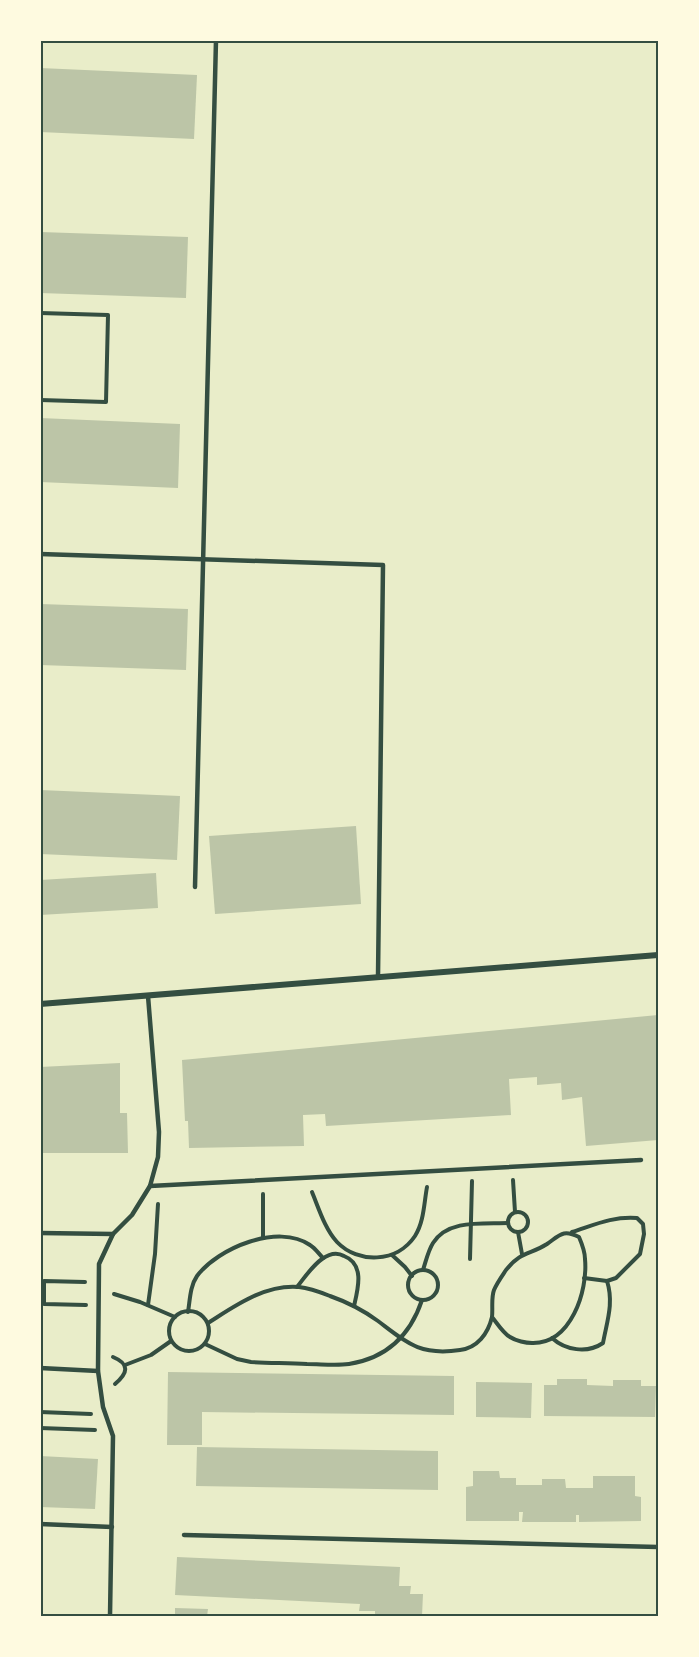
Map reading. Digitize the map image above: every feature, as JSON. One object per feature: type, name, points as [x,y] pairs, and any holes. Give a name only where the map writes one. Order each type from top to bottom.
[{"type":"street","points":[[40,1004],[658,955]]},
{"type":"lane","points":[[195,887],[216,40]]},
{"type":"lane","points":[[40,554],[383,565],[378,977]]},
{"type":"lane","points":[[110,1617],[114,1436],[103,1407],[98,1371],[99,1264],[113,1234],[132,1215],[150,1186],[158,1157],[159,1132],[148,996]]},
{"type":"lane","points":[[150,1186],[641,1160]]},
{"type":"lane","points":[[40,1233],[113,1234]]},
{"type":"lane","points":[[40,1368],[98,1371]]},
{"type":"lane","points":[[40,1524],[112,1527]]},
{"type":"lane","points":[[184,1535],[658,1546]]},
{"type":"path","points":[[40,314],[108,315],[106,402],[40,400]]},
{"type":"path","points":[[512,1167],[515,1212]]},
{"type":"path","points":[[470,1259],[472,1169]]},
{"type":"path","points":[[306,1177],[327,1229],[336,1240],[349,1251],[379,1258],[392,1255],[410,1242],[416,1234],[423,1214],[429,1171]]},
{"type":"path","points":[[263,1180],[263,1238]]},
{"type":"path","points":[[148,1305],[155,1254],[160,1185]]},
{"type":"path","points":[[515,1212],[525,1214],[528,1223],[522,1231],[512,1231],[508,1223],[510,1215],[515,1212]]},
{"type":"path","points":[[208,1323],[258,1294],[280,1288],[297,1287],[307,1288],[354,1306],[413,1346],[430,1351],[447,1352],[470,1349],[488,1330],[492,1317],[494,1291],[504,1272],[517,1257],[545,1245],[559,1234],[571,1233],[608,1220],[625,1217],[637,1218],[643,1224],[644,1234],[640,1254],[616,1278],[607,1281],[584,1278]]},
{"type":"path","points":[[423,1270],[433,1244],[440,1235],[452,1228],[467,1224],[508,1223]]},
{"type":"path","points":[[518,1232],[522,1254]]},
{"type":"path","points":[[492,1317],[509,1337],[529,1343],[541,1343],[562,1331],[576,1312],[586,1260],[579,1237],[571,1233]]},
{"type":"path","points":[[188,1312],[192,1286],[196,1277],[204,1268],[232,1248],[252,1239],[271,1236],[304,1241],[323,1258]]},
{"type":"path","points":[[346,1257],[349,1251]]},
{"type":"path","points":[[297,1287],[323,1258],[332,1254],[342,1254],[354,1263],[358,1272],[359,1282],[354,1306]]},
{"type":"path","points":[[392,1255],[412,1276]]},
{"type":"path","points":[[423,1270],[437,1278],[438,1286],[436,1294],[430,1299],[422,1300],[415,1298],[408,1285],[416,1272],[423,1270]]},
{"type":"path","points":[[99,1282],[42,1281],[42,1304],[99,1305]]},
{"type":"path","points":[[552,1338],[569,1348],[596,1348],[603,1343],[611,1303],[607,1281]]},
{"type":"path","points":[[99,1289],[148,1305],[175,1317]]},
{"type":"path","points":[[205,1344],[230,1356],[251,1362],[340,1364],[366,1360],[389,1348],[400,1339],[416,1316],[422,1300]]},
{"type":"path","points":[[188,1312],[196,1312],[206,1318],[210,1328],[205,1344],[190,1352],[179,1349],[171,1341],[169,1333],[170,1324],[175,1317],[188,1312]]},
{"type":"path","points":[[125,1365],[151,1355],[171,1341]]},
{"type":"path","points":[[40,1412],[105,1414]]},
{"type":"path","points":[[40,1428],[111,1430]]},
{"type":"building","points":[[40,68],[197,75],[194,139],[40,132]]},
{"type":"building","points":[[40,232],[188,237],[186,298],[40,293]]},
{"type":"building","points":[[40,418],[180,424],[178,488],[40,482]]},
{"type":"building","points":[[40,604],[188,609],[186,670],[40,665]]},
{"type":"building","points":[[40,790],[180,796],[177,860],[40,854]]},
{"type":"building","points":[[356,826],[361,904],[215,914],[209,836]]},
{"type":"building","points":[[156,873],[158,908],[40,915],[40,880]]},
{"type":"building","points":[[658,1015],[658,1140],[586,1146],[582,1097],[562,1100],[561,1083],[537,1085],[537,1077],[509,1079],[511,1115],[326,1126],[325,1114],[303,1115],[304,1146],[189,1148],[188,1121],[185,1121],[182,1060]]},
{"type":"building","points":[[120,1063],[120,1113],[127,1113],[128,1153],[40,1153],[40,1067]]},
{"type":"building","points":[[168,1372],[454,1376],[454,1415],[202,1412],[202,1445],[167,1445]]},
{"type":"building","points":[[557,1379],[587,1379],[587,1385],[613,1386],[613,1380],[641,1380],[641,1386],[656,1386],[655,1417],[544,1416],[544,1385],[557,1385]]},
{"type":"building","points":[[476,1382],[532,1383],[531,1418],[476,1417]]},
{"type":"building","points":[[197,1447],[438,1451],[438,1490],[196,1486]]},
{"type":"building","points":[[40,1456],[98,1459],[95,1509],[40,1507]]},
{"type":"building","points":[[473,1471],[499,1471],[500,1478],[516,1478],[516,1485],[542,1485],[542,1479],[565,1479],[566,1488],[593,1488],[593,1476],[635,1476],[635,1496],[641,1497],[641,1521],[579,1522],[579,1515],[576,1515],[576,1522],[522,1522],[523,1512],[519,1512],[519,1521],[466,1521],[466,1487],[473,1486]]},
{"type":"building","points":[[177,1557],[400,1567],[399,1586],[411,1586],[410,1594],[423,1594],[422,1616],[375,1616],[375,1611],[359,1611],[360,1604],[175,1595]]},
{"type":"building","points":[[175,1608],[208,1609],[207,1616],[175,1616]]}]
